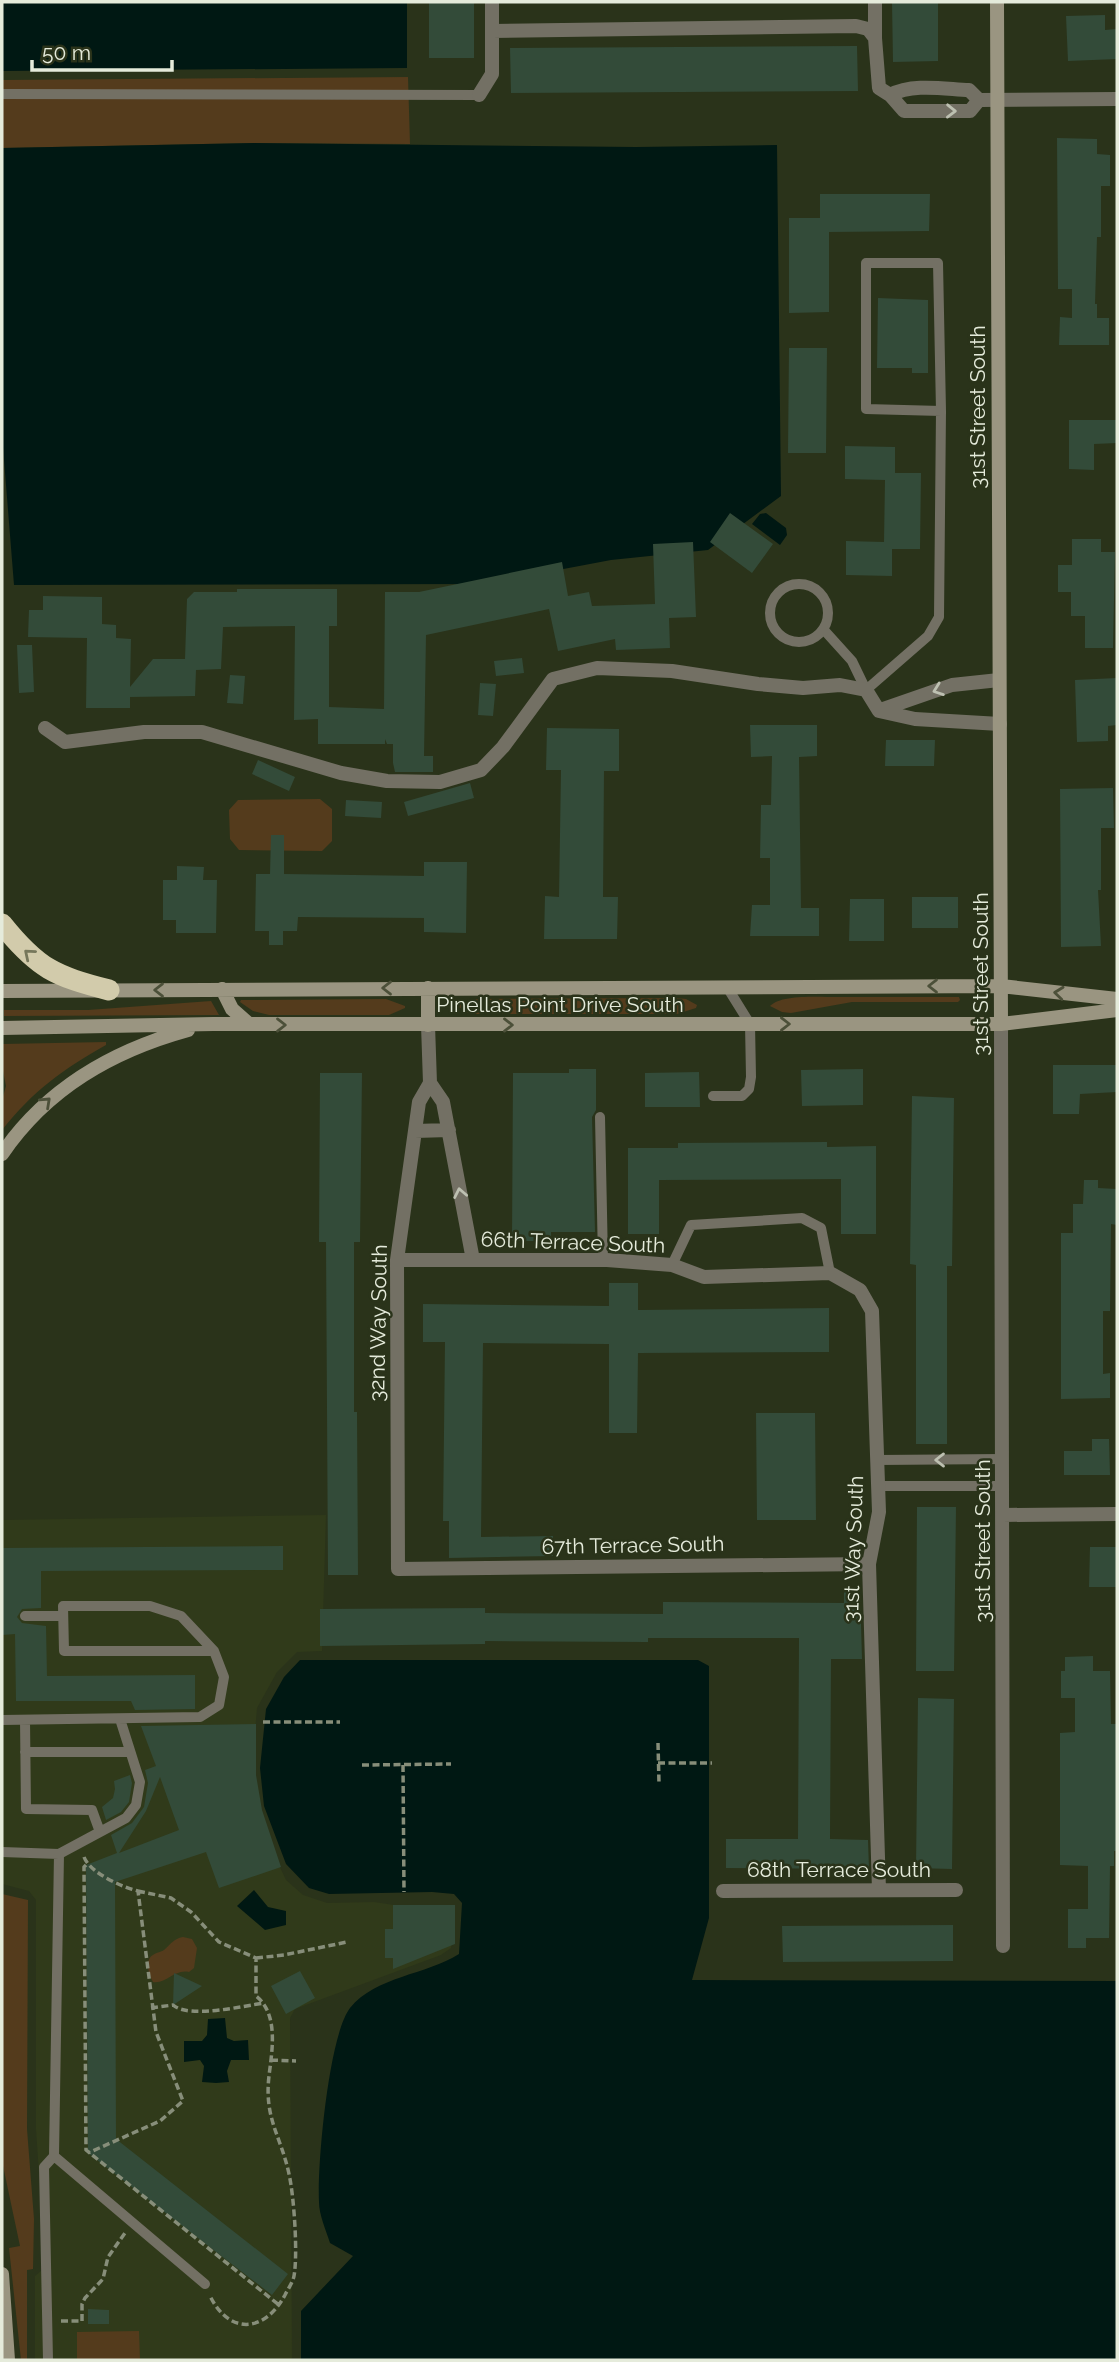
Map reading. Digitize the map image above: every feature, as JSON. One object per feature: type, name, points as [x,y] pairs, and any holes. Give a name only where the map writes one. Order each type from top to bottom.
[{"type":"highway","points":[[2,924],[20,947],[45,967],[64,978],[109,990]]},
{"type":"street","points":[[479,94],[492,74],[492,2]]},
{"type":"street","points":[[875,2],[879,88],[904,111],[970,111],[979,100]]},
{"type":"street","name":"31st Street South","points":[[997,2],[1003,1946]]},
{"type":"street","points":[[492,31],[856,26],[868,29],[875,38]]},
{"type":"street","points":[[890,96],[903,88],[969,90],[979,100],[1117,99]]},
{"type":"street","points":[[46,728],[65,742],[144,732],[202,732],[341,773],[387,781],[440,782],[481,769],[503,747],[553,679],[597,668],[672,671],[803,688],[840,685],[866,690],[879,711],[915,719],[1000,724]]},
{"type":"street","points":[[879,711],[953,685],[999,680]]},
{"type":"street","name":"Pinellas Point Drive South","points":[[2,990],[1001,986],[1117,999]]},
{"type":"street","points":[[428,988],[428,1025]]},
{"type":"street","points":[[222,989],[232,1009],[249,1024]]},
{"type":"street","name":"Pinellas Point Drive South","points":[[2,1028],[213,1024],[1002,1024],[1117,1010]]},
{"type":"street","points":[[2,1154],[40,1108],[81,1075],[135,1048],[213,1024]]},
{"type":"street","name":"32nd Way South","points":[[398,1569],[397,1259],[419,1102],[430,1083],[428,1025]]},
{"type":"street","name":"32nd Way South","points":[[430,1083],[443,1102],[473,1260]]},
{"type":"street","points":[[415,1131],[449,1130]]},
{"type":"street","name":"66th Terrace South","points":[[397,1259],[603,1261],[672,1265],[704,1277],[830,1273]]},
{"type":"street","name":"31st Way South","points":[[830,1273],[860,1290],[872,1311],[879,1512],[869,1564],[879,1890]]},
{"type":"street","points":[[1003,1515],[1117,1514]]},
{"type":"street","name":"67th Terrace South","points":[[398,1569],[869,1564]]},
{"type":"street","name":"68th Terrace South","points":[[723,1891],[956,1890]]},
{"type":"street","points":[[2,2274],[8,2360]]},
{"type":"lane","points":[[2,94],[479,94]]},
{"type":"lane","points":[[824,630],[852,661],[866,690],[928,636],[939,617],[941,411],[938,263],[866,263],[866,409],[941,411]]},
{"type":"lane","points":[[793,584],[803,584],[821,593],[828,611],[824,630],[809,640],[791,641],[782,637],[776,630],[770,613],[776,594],[793,584]]},
{"type":"lane","points":[[713,1096],[742,1096],[749,1088],[750,1024],[727,986]]},
{"type":"lane","points":[[600,1117],[603,1261]]},
{"type":"lane","points":[[672,1265],[691,1225],[803,1218],[821,1228],[830,1273]]},
{"type":"lane","points":[[877,1460],[1003,1460]]},
{"type":"lane","points":[[878,1486],[1003,1486]]},
{"type":"lane","points":[[2,1720],[200,1717],[219,1705],[224,1677],[214,1651],[181,1616],[150,1606],[63,1606],[64,1651],[214,1651]]},
{"type":"lane","points":[[25,1616],[63,1616]]},
{"type":"lane","points":[[2,1852],[59,1854],[126,1818],[136,1805],[140,1782],[120,1719]]},
{"type":"lane","points":[[25,1720],[26,1809],[92,1810],[100,1832]]},
{"type":"lane","points":[[26,1752],[130,1752]]},
{"type":"lane","points":[[48,2360],[44,2167],[54,2157],[59,1854]]},
{"type":"lane","points":[[54,2157],[205,2284]]},
{"type":"path","points":[[263,1721],[340,1723]]},
{"type":"path","points":[[658,1743],[659,1783]]},
{"type":"path","points":[[658,1763],[712,1763]]},
{"type":"path","points":[[362,1765],[450,1765]]},
{"type":"path","points":[[404,1765],[404,1892]]},
{"type":"path","points":[[78,1843],[86,1865],[120,1886],[171,1898],[191,1912],[219,1942],[256,1958],[347,1942]]},
{"type":"path","points":[[86,1865],[86,2150],[279,2305]]},
{"type":"path","points":[[88,2153],[160,2121],[183,2101],[156,2032],[138,1891]]},
{"type":"path","points":[[205,2284],[218,2310],[228,2319],[241,2325],[256,2324],[268,2318],[295,2278],[289,2175],[270,2121],[267,2096],[273,2043],[264,2003],[256,1996],[256,1958]]},
{"type":"path","points":[[151,2008],[173,2005],[181,2011],[196,2012],[264,2003]]},
{"type":"path","points":[[271,2060],[296,2061]]},
{"type":"path","points":[[47,2321],[82,2321],[85,2298],[103,2279],[108,2257],[133,2224]]},
{"type":"shaded area","points":[[408,77],[410,144],[254,143],[2,148],[2,80]]},
{"type":"shaded area","points":[[320,799],[332,809],[332,841],[322,851],[239,850],[230,839],[229,810],[238,800]]},
{"type":"shaded area","points":[[811,997],[959,997],[958,1002],[852,1002],[791,1013],[770,1006],[792,998]]},
{"type":"shaded area","points":[[386,999],[405,1008],[389,1015],[269,1015],[253,1011],[240,1002],[241,1000]]},
{"type":"shaded area","points":[[475,999],[686,999],[697,1005],[696,1008],[677,1014],[475,1014],[459,1007]]},
{"type":"shaded area","points":[[211,1001],[219,1015],[4,1016],[4,1010],[88,1010]]},
{"type":"shaded area","points":[[106,1042],[106,1045],[49,1082],[2,1130],[2,1100],[6,1086],[2,1044]]},
{"type":"shaded area","points":[[326,1515],[322,1651],[297,1652],[277,1672],[257,1708],[252,1767],[265,1836],[286,1880],[303,1895],[327,1903],[374,1902],[454,1914],[451,1948],[441,1955],[295,2009],[290,2018],[292,2360],[35,2360],[35,2276],[42,2270],[42,2219],[36,2129],[36,1900],[29,1891],[2,1884],[2,1520]]},
{"type":"shaded area","points":[[2,1894],[28,1900],[27,2129],[34,2219],[33,2269],[27,2270],[27,2360],[21,2360],[9,2248],[20,2246],[2,2161]]},
{"type":"shaded area","points":[[183,1937],[192,1939],[197,1948],[194,1968],[189,1972],[153,1982],[148,1968],[150,1957]]},
{"type":"shaded area","points":[[139,2331],[140,2360],[77,2360],[77,2332]]},
{"type":"water","points":[[2,2],[407,2],[407,68],[2,71]]},
{"type":"water","points":[[254,143],[636,147],[777,145],[781,496],[708,550],[611,560],[484,584],[14,585],[2,435],[2,148]]},
{"type":"water","points":[[766,513],[786,528],[787,535],[780,545],[752,524],[760,514]]},
{"type":"water","points":[[300,1660],[698,1660],[709,1666],[709,1918],[692,1980],[1117,1981],[1117,2360],[301,2360],[301,2311],[353,2256],[330,2243],[319,2202],[320,2159],[330,2071],[343,2023],[350,2008],[373,1989],[459,1954],[462,1903],[454,1894],[432,1892],[329,1894],[309,1888],[286,1864],[264,1806],[260,1768],[266,1709],[284,1677]]},
{"type":"water","points":[[254,1890],[268,1907],[286,1911],[286,1925],[265,1930],[237,1906]]},
{"type":"water","points":[[225,2018],[227,2038],[234,2041],[248,2040],[249,2060],[231,2060],[227,2071],[229,2082],[202,2082],[204,2066],[200,2060],[184,2062],[184,2041],[202,2041],[207,2035],[208,2019]]},
{"type":"building","points":[[429,2],[474,2],[474,58],[429,58]]},
{"type":"building","points":[[892,2],[938,2],[938,61],[893,62]]},
{"type":"building","points":[[1105,15],[1105,30],[1117,29],[1117,59],[1068,61],[1066,16]]},
{"type":"building","points":[[857,46],[858,91],[511,93],[510,48]]},
{"type":"building","points":[[1057,138],[1097,139],[1097,154],[1110,155],[1110,186],[1101,186],[1101,237],[1097,237],[1095,304],[1097,318],[1109,318],[1109,345],[1059,345],[1060,317],[1072,318],[1072,289],[1058,289]]},
{"type":"building","points":[[820,194],[930,194],[929,231],[829,232],[829,312],[789,313],[789,218],[820,218]]},
{"type":"building","points":[[878,298],[928,300],[928,373],[912,373],[912,368],[877,368]]},
{"type":"building","points":[[789,348],[827,348],[826,453],[788,453]]},
{"type":"building","points":[[1069,420],[1117,420],[1117,443],[1094,444],[1094,470],[1069,469]]},
{"type":"building","points":[[845,446],[895,447],[895,473],[921,473],[920,549],[892,549],[892,576],[846,575],[846,541],[884,542],[885,480],[845,479]]},
{"type":"building","points":[[730,513],[773,544],[752,573],[710,542]]},
{"type":"building","points":[[1072,539],[1101,539],[1101,552],[1115,552],[1113,648],[1085,648],[1085,616],[1071,616],[1071,592],[1058,592],[1058,565],[1072,565]]},
{"type":"building","points":[[693,542],[696,617],[669,618],[670,648],[616,650],[615,639],[558,651],[549,609],[426,635],[424,756],[433,756],[433,772],[395,772],[393,744],[387,744],[385,739],[385,744],[318,744],[318,719],[294,720],[295,626],[223,627],[221,669],[196,670],[195,696],[130,697],[130,708],[86,708],[87,638],[28,637],[29,610],[43,610],[43,596],[102,597],[102,624],[116,625],[116,638],[131,639],[130,687],[153,659],[185,659],[187,599],[194,592],[337,589],[337,626],[329,626],[329,707],[384,709],[385,592],[419,592],[562,562],[568,596],[589,592],[592,606],[655,604],[653,544]]},
{"type":"building","points":[[17,645],[32,645],[34,692],[19,693]]},
{"type":"building","points":[[522,658],[524,673],[496,676],[494,661]]},
{"type":"building","points":[[230,675],[245,676],[243,704],[227,703]]},
{"type":"building","points":[[1117,678],[1117,725],[1108,726],[1108,741],[1077,742],[1075,680]]},
{"type":"building","points":[[480,683],[496,684],[493,716],[478,715]]},
{"type":"building","points":[[750,725],[817,725],[817,756],[799,757],[801,908],[819,908],[819,936],[750,936],[752,905],[770,905],[770,858],[760,858],[761,805],[771,805],[772,756],[751,757]]},
{"type":"building","points":[[547,728],[619,729],[619,771],[604,771],[603,897],[618,897],[617,939],[544,939],[545,896],[559,897],[561,770],[546,770]]},
{"type":"building","points":[[886,740],[935,740],[934,766],[885,766]]},
{"type":"building","points":[[258,760],[295,777],[289,791],[252,774]]},
{"type":"building","points":[[470,783],[474,798],[408,816],[404,802]]},
{"type":"building","points":[[1113,788],[1114,828],[1101,828],[1101,890],[1098,890],[1101,946],[1061,947],[1060,789]]},
{"type":"building","points":[[346,800],[382,802],[381,818],[345,816]]},
{"type":"building","points":[[271,835],[284,835],[284,874],[424,876],[424,862],[467,862],[466,933],[424,932],[424,918],[298,917],[297,931],[283,931],[283,945],[269,945],[269,931],[255,931],[256,874],[270,874]]},
{"type":"building","points":[[177,866],[204,867],[203,880],[217,880],[216,933],[176,933],[176,920],[163,920],[163,880],[177,880]]},
{"type":"building","points":[[912,897],[958,897],[958,928],[912,928]]},
{"type":"building","points":[[850,899],[884,899],[884,941],[849,941]]},
{"type":"building","points":[[1053,1065],[1117,1065],[1117,1092],[1080,1094],[1079,1114],[1053,1114]]},
{"type":"building","points":[[569,1069],[596,1069],[596,1110],[592,1117],[595,1232],[551,1232],[551,1241],[512,1241],[513,1073],[569,1073]]},
{"type":"building","points":[[863,1069],[863,1105],[802,1106],[801,1070]]},
{"type":"building","points":[[699,1072],[700,1107],[645,1107],[645,1073]]},
{"type":"building","points":[[320,1073],[362,1073],[360,1242],[354,1242],[358,1575],[328,1575],[326,1242],[319,1242]]},
{"type":"building","points":[[912,1096],[954,1098],[952,1266],[947,1266],[947,1444],[916,1444],[916,1265],[910,1264]]},
{"type":"building","points":[[827,1142],[827,1147],[876,1146],[876,1234],[841,1234],[841,1179],[659,1180],[659,1234],[628,1234],[628,1148],[678,1148],[678,1143]]},
{"type":"building","points":[[1084,1180],[1098,1180],[1098,1188],[1117,1189],[1117,1225],[1111,1224],[1110,1311],[1103,1311],[1103,1374],[1110,1373],[1110,1398],[1061,1399],[1061,1233],[1073,1233],[1073,1204],[1083,1204]]},
{"type":"building","points":[[609,1283],[638,1283],[638,1310],[829,1308],[829,1352],[638,1353],[637,1433],[609,1433],[609,1344],[483,1343],[481,1537],[553,1536],[553,1556],[449,1558],[449,1521],[443,1521],[445,1342],[423,1342],[423,1304],[609,1306]]},
{"type":"building","points":[[756,1413],[815,1413],[816,1520],[757,1520]]},
{"type":"building","points":[[1092,1439],[1109,1439],[1110,1475],[1064,1475],[1064,1451],[1092,1451]]},
{"type":"building","points":[[917,1507],[956,1507],[954,1671],[916,1671]]},
{"type":"building","points":[[283,1546],[283,1570],[41,1571],[41,1608],[22,1609],[17,1617],[22,1623],[46,1626],[47,1676],[195,1675],[195,1709],[135,1710],[131,1701],[16,1701],[15,1634],[2,1635],[2,1548]]},
{"type":"building","points":[[1090,1547],[1117,1547],[1117,1587],[1089,1587]]},
{"type":"building","points":[[844,1589],[860,1589],[862,1659],[831,1659],[830,1839],[868,1840],[869,1869],[726,1868],[726,1839],[798,1839],[799,1638],[648,1638],[648,1642],[485,1641],[485,1644],[320,1646],[320,1609],[485,1608],[485,1613],[663,1614],[663,1602],[844,1603]]},
{"type":"building","points":[[1093,1656],[1093,1671],[1110,1671],[1111,1724],[1117,1724],[1117,1851],[1114,1851],[1114,1866],[1110,1866],[1109,1938],[1086,1938],[1086,1948],[1068,1948],[1068,1909],[1088,1909],[1088,1866],[1060,1865],[1060,1733],[1075,1732],[1075,1698],[1061,1698],[1061,1671],[1065,1671],[1065,1657]]},
{"type":"building","points":[[918,1698],[954,1699],[952,1869],[916,1868]]},
{"type":"building","points":[[256,1724],[256,1775],[262,1810],[281,1867],[219,1888],[206,1852],[115,1882],[116,2139],[288,2274],[272,2295],[88,2153],[86,1865],[117,1853],[111,1835],[132,1823],[144,1807],[148,1783],[145,1770],[156,1766],[141,1726]],"holes":[[[160,1777],[179,1830],[119,1853],[146,1811]]]},
{"type":"building","points":[[130,1775],[132,1783],[129,1802],[121,1812],[106,1820],[102,1807],[113,1798],[114,1781]]},
{"type":"building","points":[[393,1905],[455,1905],[455,1944],[393,1969],[393,1958],[385,1958],[385,1929],[393,1929]]},
{"type":"building","points":[[953,1925],[953,1961],[783,1962],[782,1926]]},
{"type":"building","points":[[300,1971],[315,1998],[286,2014],[271,1986]]},
{"type":"building","points":[[174,1973],[202,1986],[173,2005]]},
{"type":"building","points":[[88,2309],[109,2310],[109,2324],[88,2324]]}]
